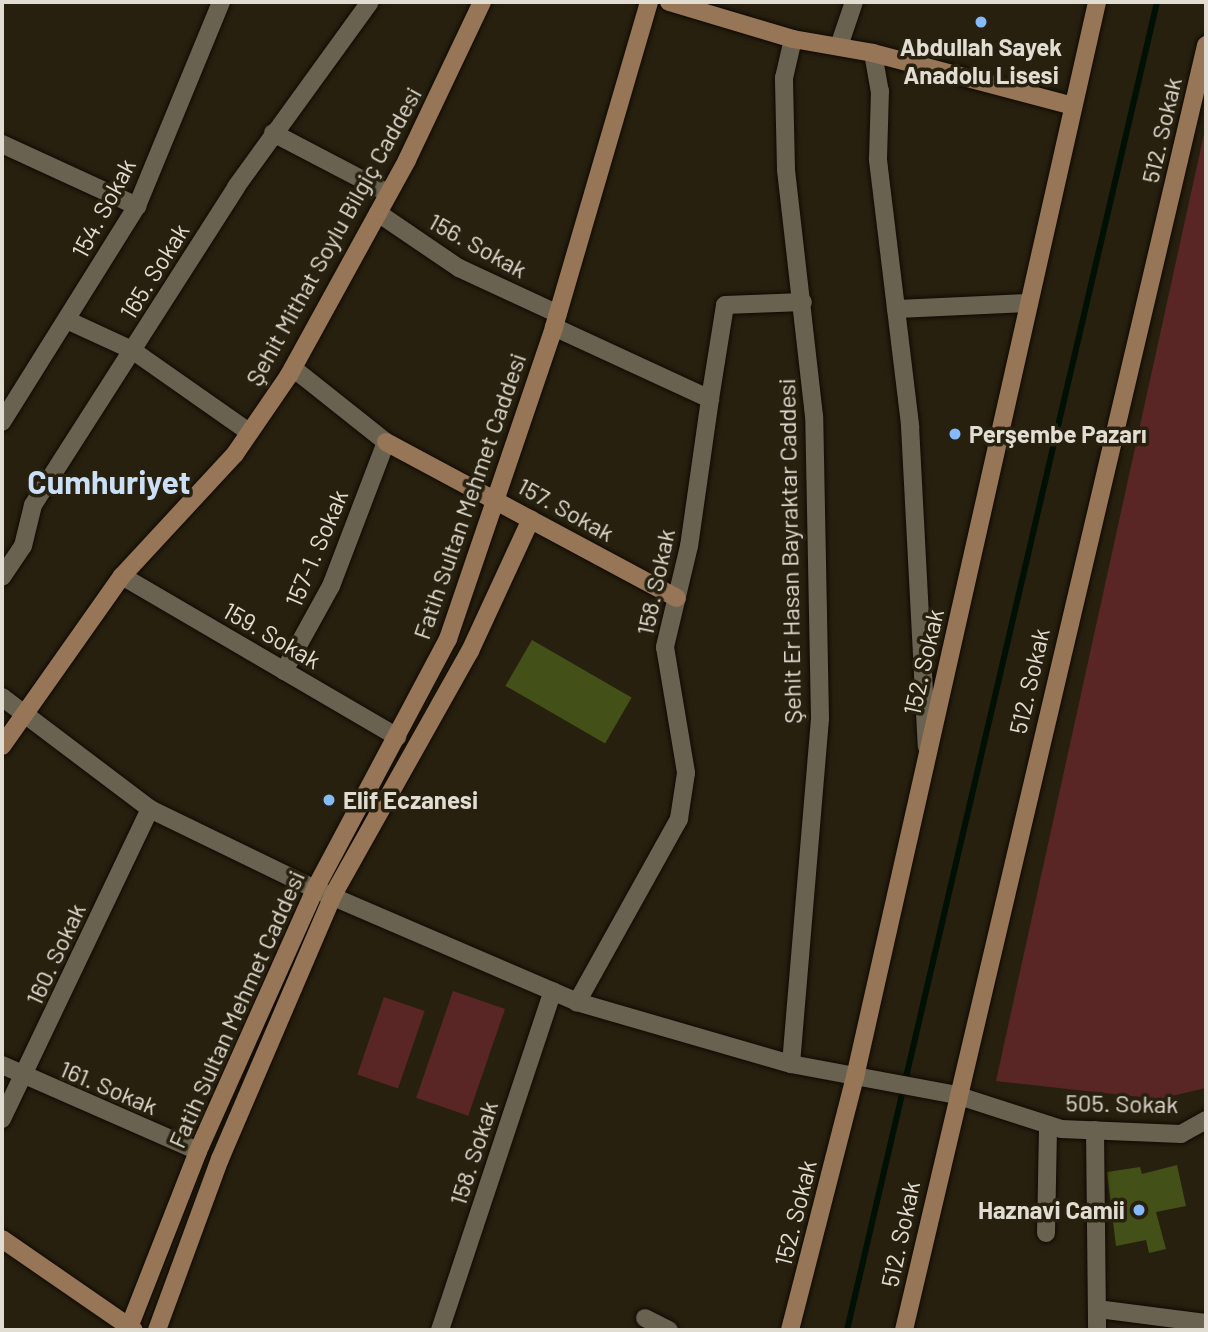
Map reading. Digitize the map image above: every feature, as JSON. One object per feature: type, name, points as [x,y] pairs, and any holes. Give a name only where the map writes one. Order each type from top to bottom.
[{"type":"street","name":"154. Sokak","points":[[2,422],[69,321],[137,205],[221,2]]},
{"type":"street","name":"165. Sokak","points":[[2,578],[23,546],[33,505],[132,350],[273,133],[370,2]]},
{"type":"street","name":"Şehit Mithat Soylu Bilgiç Caddesi","points":[[2,746],[122,576],[249,432],[293,368],[378,213],[482,2]]},
{"type":"street","name":"Fatih Sultan Mehmet Caddesi","points":[[130,1329],[198,1151],[316,889],[448,639],[556,321],[649,2]]},
{"type":"street","points":[[669,2],[793,39],[873,53],[1073,106]]},
{"type":"street","points":[[839,46],[854,2]]},
{"type":"street","name":"152. Sokak","points":[[790,1330],[855,1077],[1097,2]]},
{"type":"street","name":"Şehit Er Hasan Bayraktar Caddesi","points":[[791,1064],[820,718],[814,416],[786,169],[784,78],[793,39]]},
{"type":"street","name":"512. Sokak","points":[[904,1330],[956,1096],[1206,45]]},
{"type":"street","points":[[873,53],[896,309],[910,426],[928,754]]},
{"type":"street","points":[[273,133],[388,193]]},
{"type":"street","points":[[2,144],[137,205]]},
{"type":"street","name":"156. Sokak","points":[[378,213],[459,268],[556,321]]},
{"type":"street","name":"158. Sokak","points":[[577,1002],[680,819],[685,773],[665,647],[677,598],[725,305],[803,303]]},
{"type":"street","points":[[896,309],[1029,303]]},
{"type":"street","points":[[69,321],[132,350],[249,432]]},
{"type":"street","points":[[556,321],[710,399]]},
{"type":"street","name":"157. Sokak","points":[[293,368],[386,442],[497,499],[677,598]]},
{"type":"street","name":"157-1. Sokak","points":[[284,671],[331,586],[386,442]]},
{"type":"street","name":"Fatih Sultan Mehmet Caddesi","points":[[157,1330],[220,1159],[333,895],[450,685],[531,519]]},
{"type":"street","name":"159. Sokak","points":[[122,576],[397,737]]},
{"type":"street","points":[[448,639],[450,685]]},
{"type":"street","name":"505. Sokak","points":[[2,697],[26,711],[150,809],[316,889],[577,1002],[791,1064],[956,1096],[1048,1125],[1181,1134],[1206,1120]]},
{"type":"street","name":"160. Sokak","points":[[2,1119],[24,1078],[150,809]]},
{"type":"street","name":"158. Sokak","points":[[440,1330],[552,991]]},
{"type":"street","name":"161. Sokak","points":[[2,1065],[24,1078],[198,1151]]},
{"type":"street","points":[[1046,1233],[1048,1125]]},
{"type":"street","points":[[1096,1130],[1097,1330]]},
{"type":"street","points":[[2,1239],[130,1329]]},
{"type":"street","points":[[1098,1309],[1206,1323]]},
{"type":"street","points":[[645,1318],[668,1330]]},
{"type":"shaded area","points":[[1206,125],[1206,1088],[1159,1099],[996,1081]]},
{"type":"shaded area","points":[[453,991],[505,1009],[468,1116],[416,1098]]},
{"type":"shaded area","points":[[384,997],[425,1011],[398,1089],[357,1075]]},
{"type":"building","points":[[532,640],[632,698],[605,743],[506,686]]},
{"type":"building","name":"Haznavi Camii","points":[[1177,1165],[1186,1206],[1156,1212],[1166,1249],[1149,1253],[1146,1240],[1116,1246],[1107,1172],[1140,1167],[1142,1174]]},
{"type":"waterway","points":[[847,1330],[1157,2]]},
{"type":"place","name":"Abdullah Sayek Anadolu Lisesi","points":[[981,22]]},
{"type":"place","name":"Perşembe Pazarı","points":[[955,434]]},
{"type":"place","name":"Elif Eczanesi","points":[[329,800]]},
{"type":"place","name":"Haznavi Camii","points":[[1139,1210]]},
{"type":"district","name":"Cumhuriyet","points":[[109,481]]}]
